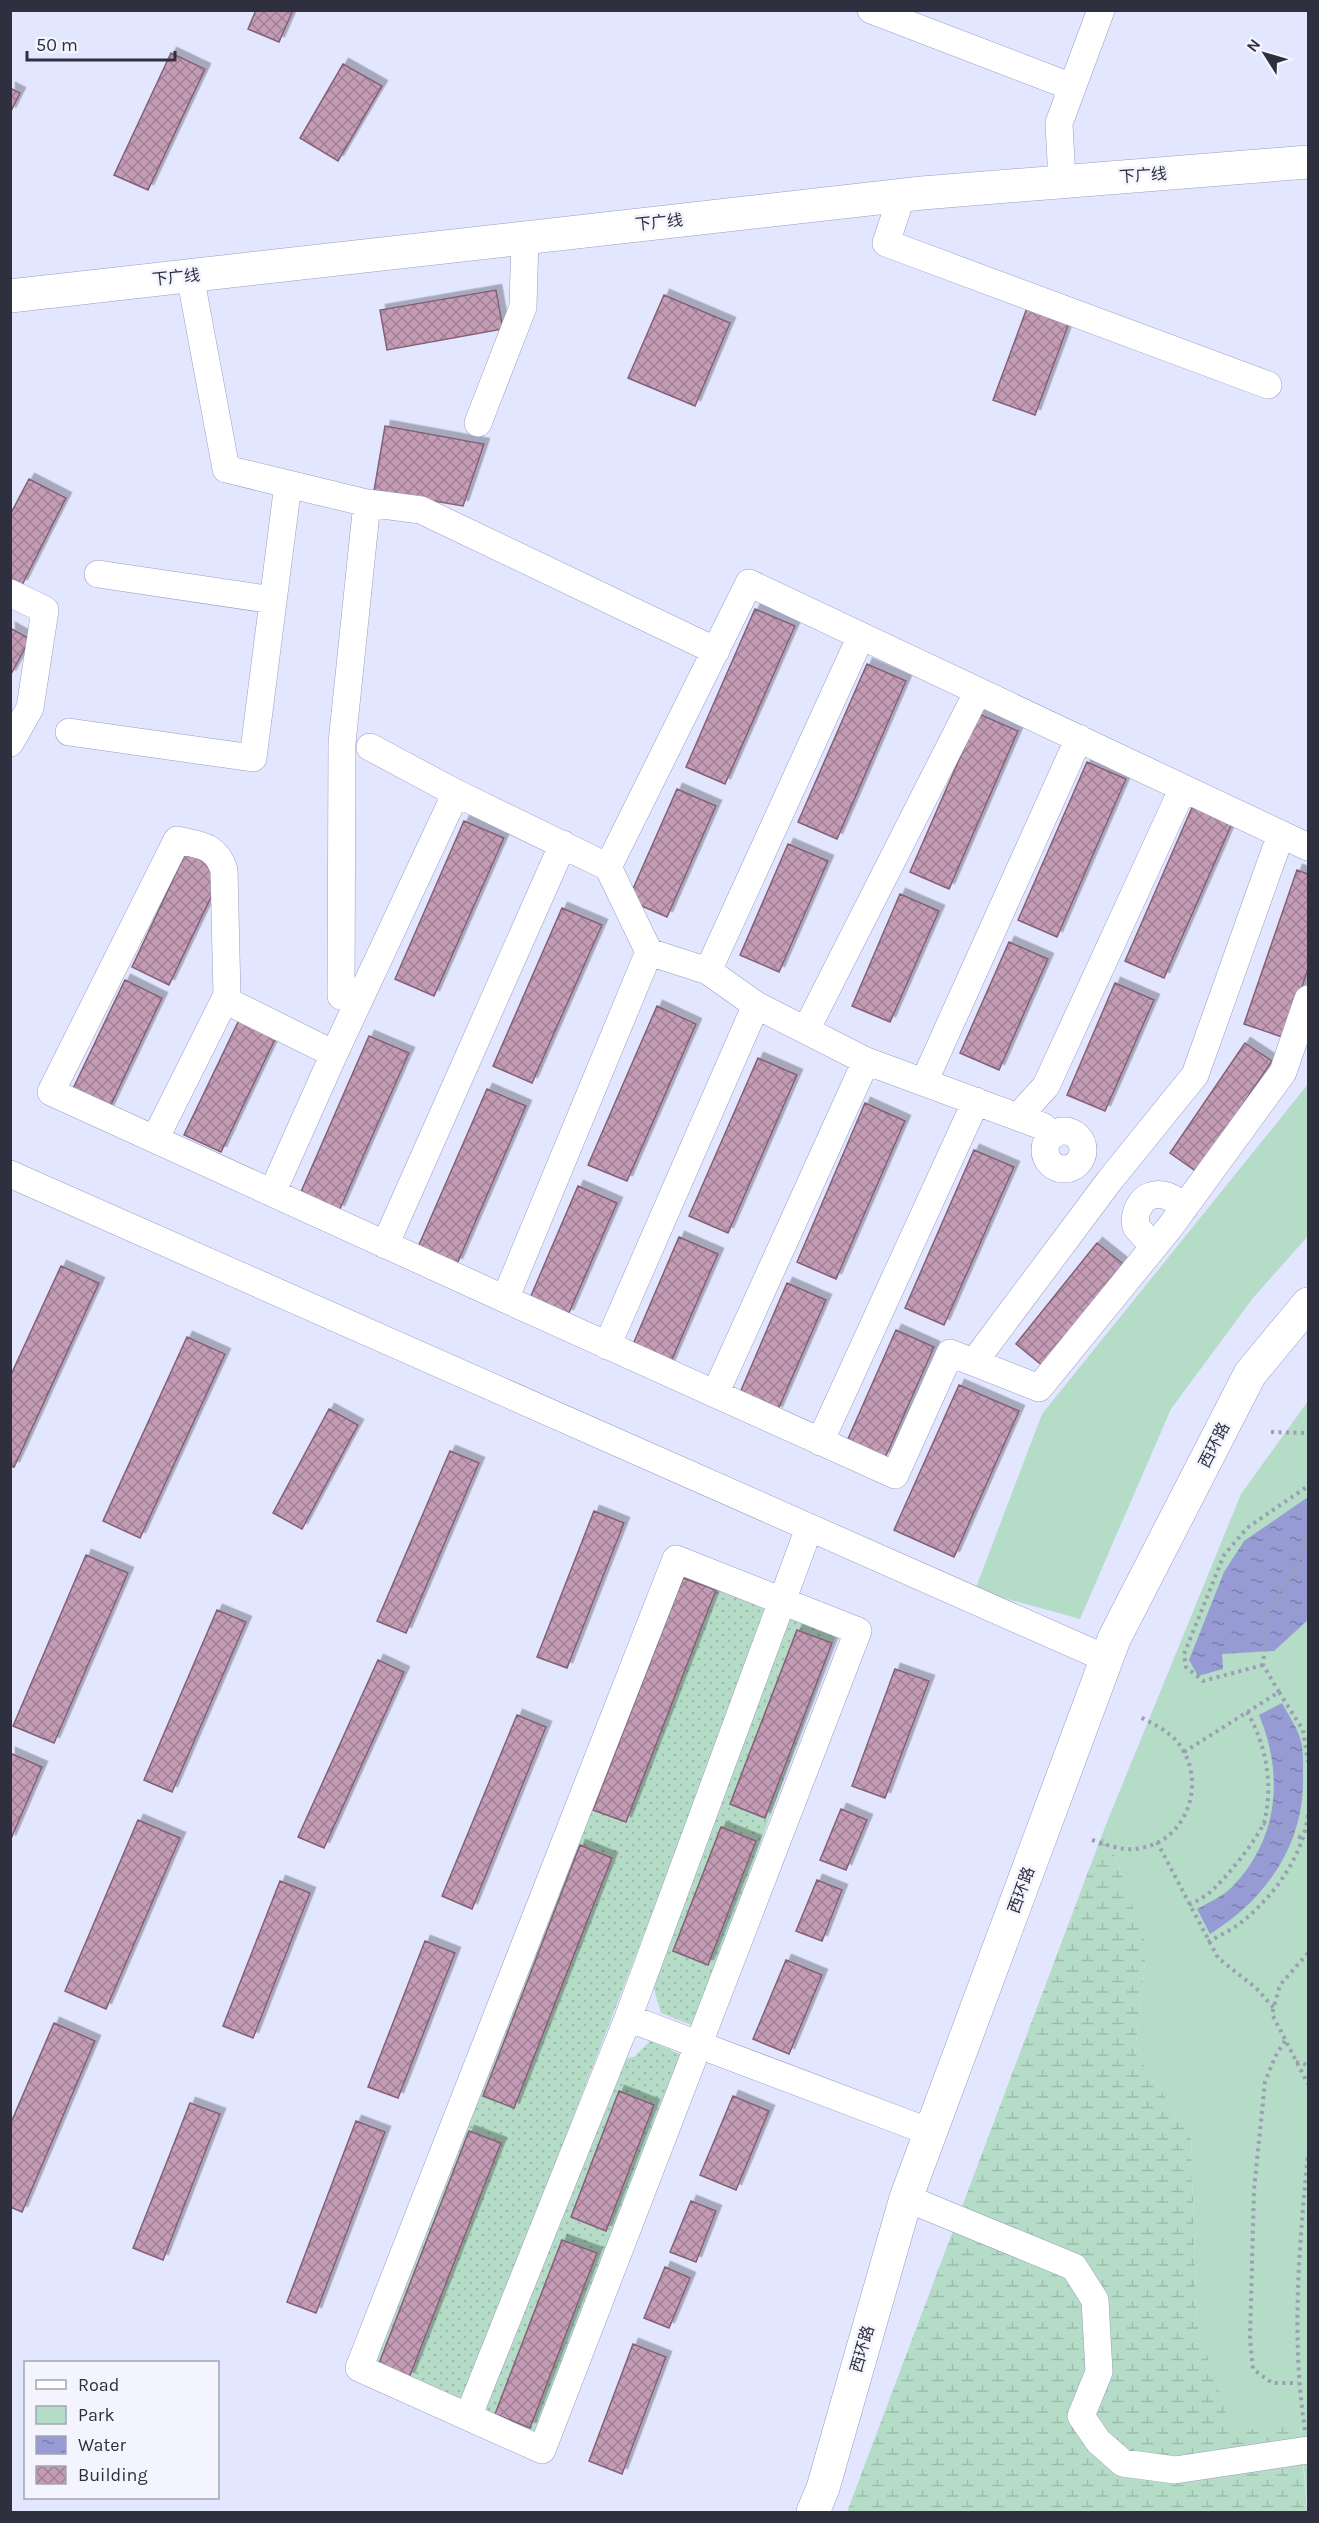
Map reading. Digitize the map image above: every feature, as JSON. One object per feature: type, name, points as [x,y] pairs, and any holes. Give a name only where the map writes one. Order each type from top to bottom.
[{"type":"main road","name":"下广线","points":[[10,296],[902,195],[1308,162]]},
{"type":"main road","name":"西环路","points":[[813,2512],[823,2488],[906,2198],[1114,1639],[1250,1374],[1308,1304]]},
{"type":"street","points":[[872,10],[1072,87]]},
{"type":"street","points":[[1062,182],[1059,123],[1101,10]]},
{"type":"street","points":[[902,195],[886,243],[1268,385]]},
{"type":"street","points":[[478,423],[522,307],[525,237]]},
{"type":"street","points":[[190,275],[226,469],[367,503],[421,510],[716,651]]},
{"type":"street","points":[[69,732],[253,758],[288,484]]},
{"type":"street","points":[[341,996],[342,742],[367,503]]},
{"type":"street","points":[[98,574],[273,600]]},
{"type":"street","points":[[608,867],[749,583],[1308,847]]},
{"type":"street","points":[[10,593],[45,610],[30,708],[10,743]]},
{"type":"street","points":[[708,971],[861,636]]},
{"type":"street","points":[[806,1030],[978,691]]},
{"type":"street","points":[[924,1082],[1079,738]]},
{"type":"street","points":[[370,747],[456,793],[608,867],[649,952],[708,971],[756,1005],[866,1061],[1042,1126],[1053,1135],[1064,1131],[1076,1135],[1083,1145],[1082,1158],[1140,1204]]},
{"type":"street","points":[[1018,1117],[1046,1086],[1183,788]]},
{"type":"street","points":[[272,1193],[456,793]]},
{"type":"street","points":[[974,1362],[1110,1180],[1195,1075],[1281,834]]},
{"type":"street","points":[[155,1139],[227,995],[222,863],[219,857],[206,847],[177,840],[51,1092],[895,1475],[950,1353],[1040,1388],[1154,1247],[1284,1072],[1308,999]]},
{"type":"street","points":[[385,1245],[564,844]]},
{"type":"street","points":[[505,1299],[649,952]]},
{"type":"street","points":[[225,1000],[334,1054]]},
{"type":"street","points":[[607,1346],[756,1005]]},
{"type":"street","points":[[715,1394],[866,1061]]},
{"type":"street","points":[[820,1442],[976,1101]]},
{"type":"street","points":[[10,1174],[1107,1659]]},
{"type":"street","points":[[1154,1247],[1136,1227],[1136,1212],[1140,1204],[1151,1196],[1159,1194],[1166,1195],[1185,1206]]},
{"type":"street","points":[[468,2417],[628,2018],[809,1528]]},
{"type":"street","points":[[676,1559],[858,1631],[698,2045],[542,2450],[359,2368],[676,1559]]},
{"type":"street","points":[[628,2018],[930,2132]]},
{"type":"street","points":[[906,2198],[1074,2267],[1095,2300],[1096,2321],[1098,2372],[1081,2416],[1098,2441],[1123,2463],[1175,2470],[1308,2450]]},
{"type":"path","points":[[1271,1432],[1308,1433]]},
{"type":"path","points":[[1263,1665],[1203,1681],[1186,1667],[1184,1654],[1224,1555],[1247,1528],[1308,1486]]},
{"type":"path","points":[[1308,1534],[1291,1580],[1268,1609],[1263,1665],[1304,1730],[1308,1762]]},
{"type":"path","points":[[1184,1752],[1279,1692]]},
{"type":"path","points":[[1189,1905],[1209,1893],[1254,1840],[1263,1823],[1268,1774],[1262,1741],[1247,1712]]},
{"type":"path","points":[[1092,1839],[1120,1849],[1142,1848],[1157,1842],[1178,1827],[1188,1809],[1193,1788],[1191,1766],[1181,1746],[1166,1731],[1140,1717]]},
{"type":"path","points":[[1208,1942],[1244,1920],[1274,1890],[1297,1853],[1308,1814]]},
{"type":"path","points":[[1263,1823],[1302,1838]]},
{"type":"path","points":[[1157,1842],[1218,1958],[1256,1988],[1274,2008]]},
{"type":"path","points":[[1308,1953],[1281,1985],[1272,2014],[1308,2084]]},
{"type":"path","points":[[1303,1960],[1308,1965]]},
{"type":"path","points":[[1285,2041],[1275,2057],[1265,2082],[1254,2190],[1250,2340],[1253,2369],[1272,2383],[1298,2383]]},
{"type":"path","points":[[1295,2062],[1308,2065]]},
{"type":"path","points":[[1308,2156],[1300,2241],[1298,2383],[1308,2450]]},
{"type":"green space","points":[[1308,1084],[1308,1236],[1253,1298],[1171,1409],[1080,1619],[975,1590],[1042,1414]]},
{"type":"green space","points":[[1308,1401],[1308,2512],[1300,2425],[1232,2431],[1197,2325],[1191,2135],[1135,2052],[1147,1946],[1105,1827],[1241,1494]]},
{"type":"green space","points":[[681,1573],[769,1611],[461,2407],[372,2368]],"holes":[[[683,1578],[716,1590],[593,1809]],[[580,1845],[612,1858],[514,2108],[483,2095]],[[469,2131],[501,2143],[410,2378],[379,2366]]]},
{"type":"green space","points":[[795,1611],[838,1629],[694,2026],[661,2013],[654,1989],[647,1985],[784,1620]],"holes":[[[832,1643],[765,1817],[730,1804]],[[721,1828],[756,1841],[708,1965],[673,1951]]]},
{"type":"green space","points":[[1105,1827],[1147,1946],[1135,2052],[1191,2135],[1197,2325],[1300,2425],[1307,2512],[847,2512]]},
{"type":"green space","points":[[650,2041],[682,2055],[536,2439],[479,2414],[618,2059],[634,2057]],"holes":[[[619,2091],[654,2105],[605,2230],[571,2217]],[[562,2240],[597,2254],[530,2428],[495,2414]]]},
{"type":"water","points":[[1308,1497],[1308,1620],[1274,1651],[1222,1654],[1223,1669],[1198,1676],[1189,1660],[1224,1572],[1244,1541]]},
{"type":"water","points":[[1282,1703],[1301,1740],[1302,1801],[1297,1824],[1289,1846],[1265,1887],[1230,1920],[1210,1934],[1197,1909],[1232,1887],[1248,1868],[1260,1848],[1268,1827],[1274,1783],[1267,1737],[1259,1715]]},
{"type":"building","points":[[256,10],[293,10],[279,42],[248,29]]},
{"type":"building","points":[[171,53],[205,69],[148,190],[114,175]]},
{"type":"building","points":[[343,64],[382,86],[338,161],[300,138]]},
{"type":"building","points":[[10,88],[20,93],[10,113]]},
{"type":"building","points":[[496,290],[503,329],[387,350],[380,310]]},
{"type":"building","points":[[664,295],[730,323],[695,406],[628,378]]},
{"type":"building","points":[[1027,308],[1069,323],[1035,415],[993,400]]},
{"type":"building","points":[[385,426],[484,444],[463,506],[374,491]]},
{"type":"building","points":[[29,479],[66,498],[22,585],[10,579],[10,515]]},
{"type":"building","points":[[755,609],[795,626],[725,784],[686,767]]},
{"type":"building","points":[[10,628],[30,639],[10,676]]},
{"type":"building","points":[[867,664],[906,681],[837,839],[798,822]]},
{"type":"building","points":[[979,714],[1018,731],[949,889],[910,872]]},
{"type":"building","points":[[1087,762],[1126,779],[1057,937],[1018,920]]},
{"type":"building","points":[[677,789],[716,806],[667,917],[628,900]]},
{"type":"building","points":[[1194,803],[1233,821],[1164,978],[1125,961]]},
{"type":"building","points":[[464,821],[504,838],[434,996],[395,979]]},
{"type":"building","points":[[788,844],[828,861],[779,972],[740,955]]},
{"type":"building","points":[[186,852],[224,870],[169,985],[132,967]]},
{"type":"building","points":[[1297,870],[1308,874],[1308,969],[1285,1038],[1244,1024]]},
{"type":"building","points":[[900,894],[939,911],[890,1022],[852,1006]]},
{"type":"building","points":[[562,908],[602,925],[532,1083],[493,1066]]},
{"type":"building","points":[[1009,942],[1048,959],[999,1070],[960,1053]]},
{"type":"building","points":[[125,980],[162,998],[107,1113],[70,1095]]},
{"type":"building","points":[[1115,983],[1154,1000],[1105,1111],[1067,1095]]},
{"type":"building","points":[[657,1006],[696,1024],[627,1181],[588,1165]]},
{"type":"building","points":[[239,1020],[276,1037],[221,1152],[184,1135]]},
{"type":"building","points":[[369,1036],[409,1053],[339,1211],[300,1194]]},
{"type":"building","points":[[1245,1043],[1272,1061],[1197,1172],[1170,1153]]},
{"type":"building","points":[[758,1058],[797,1075],[728,1233],[689,1216]]},
{"type":"building","points":[[487,1089],[526,1106],[457,1264],[418,1247]]},
{"type":"building","points":[[865,1103],[905,1121],[836,1279],[797,1262]]},
{"type":"building","points":[[974,1150],[1014,1167],[944,1325],[905,1308]]},
{"type":"building","points":[[578,1186],[617,1203],[568,1315],[530,1298]]},
{"type":"building","points":[[679,1237],[718,1254],[669,1366],[631,1349]]},
{"type":"building","points":[[1097,1243],[1131,1270],[1050,1372],[1016,1344]]},
{"type":"building","points":[[61,1266],[99,1283],[14,1467],[10,1466],[10,1377]]},
{"type":"building","points":[[787,1283],[826,1300],[777,1412],[739,1395]]},
{"type":"building","points":[[896,1330],[934,1347],[885,1458],[847,1441]]},
{"type":"building","points":[[187,1337],[225,1354],[140,1538],[103,1521]]},
{"type":"building","points":[[959,1385],[1019,1411],[954,1557],[894,1530]]},
{"type":"building","points":[[329,1409],[358,1425],[302,1529],[273,1513]]},
{"type":"building","points":[[450,1451],[479,1463],[406,1633],[377,1621]]},
{"type":"building","points":[[594,1511],[624,1523],[567,1668],[537,1657]]},
{"type":"building","points":[[86,1555],[128,1573],[54,1743],[13,1726]]},
{"type":"building","points":[[683,1578],[716,1590],[626,1822],[593,1810]]},
{"type":"building","points":[[217,1610],[246,1622],[172,1792],[144,1780]]},
{"type":"building","points":[[797,1630],[832,1643],[765,1818],[730,1804]]},
{"type":"building","points":[[378,1660],[404,1672],[324,1848],[298,1837]]},
{"type":"building","points":[[895,1669],[929,1681],[885,1798],[852,1786]]},
{"type":"building","points":[[517,1715],[546,1727],[472,1909],[442,1896]]},
{"type":"building","points":[[10,1753],[42,1767],[10,1841]]},
{"type":"building","points":[[841,1809],[867,1820],[846,1870],[820,1860]]},
{"type":"building","points":[[138,1820],[180,1838],[106,2009],[65,1991]]},
{"type":"building","points":[[721,1827],[756,1841],[708,1965],[673,1951]]},
{"type":"building","points":[[580,1845],[612,1858],[514,2108],[483,2096]]},
{"type":"building","points":[[817,1880],[842,1890],[822,1941],[796,1931]]},
{"type":"building","points":[[280,1881],[310,1893],[253,2038],[223,2026]]},
{"type":"building","points":[[425,1941],[455,1953],[398,2098],[368,2087]]},
{"type":"building","points":[[786,1960],[822,1975],[789,2054],[753,2039]]},
{"type":"building","points":[[54,2023],[95,2041],[22,2212],[10,2207],[10,2125]]},
{"type":"building","points":[[619,2091],[654,2105],[606,2231],[571,2217]]},
{"type":"building","points":[[733,2096],[769,2111],[736,2190],[700,2175]]},
{"type":"building","points":[[190,2103],[220,2114],[163,2260],[133,2248]]},
{"type":"building","points":[[356,2121],[385,2132],[316,2313],[287,2302]]},
{"type":"building","points":[[469,2131],[501,2143],[409,2378],[378,2366]]},
{"type":"building","points":[[691,2201],[716,2211],[696,2262],[670,2252]]},
{"type":"building","points":[[562,2240],[597,2253],[530,2428],[495,2414]]},
{"type":"building","points":[[665,2267],[690,2278],[669,2328],[644,2318]]},
{"type":"building","points":[[633,2344],[666,2357],[622,2474],[589,2461]]}]
